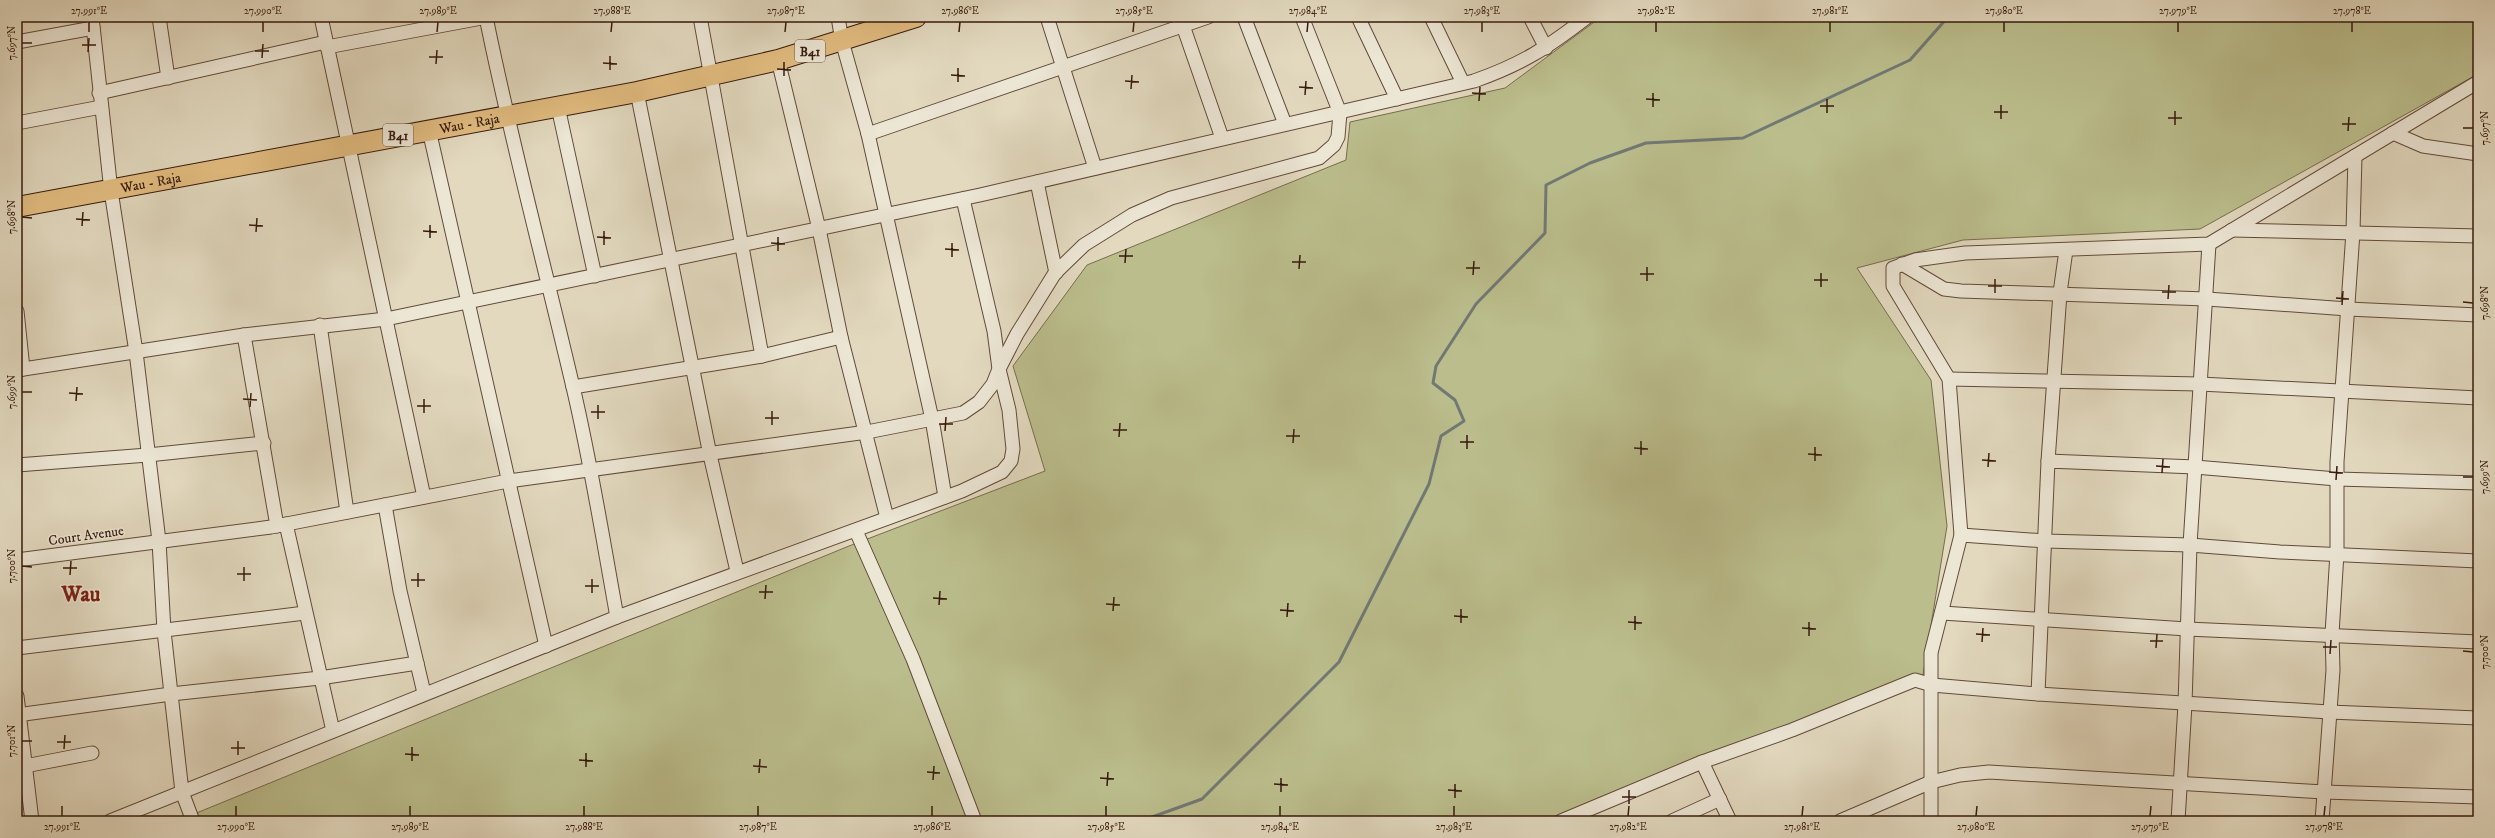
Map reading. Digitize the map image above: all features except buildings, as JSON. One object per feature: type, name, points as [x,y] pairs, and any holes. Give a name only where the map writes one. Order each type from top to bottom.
[{"type":"main road","name":"Wau - Raja","points":[[17,207],[110,191],[428,130],[506,118],[637,92],[778,60],[916,17]]},
{"type":"street","points":[[159,17],[168,78]]},
{"type":"street","points":[[321,17],[347,145],[424,497]]},
{"type":"street","points":[[99,93],[327,45],[486,17],[506,118],[573,386],[591,470],[618,617]]},
{"type":"street","points":[[700,17],[762,356]]},
{"type":"street","points":[[838,17],[842,41],[868,134],[884,215],[932,419],[945,497]]},
{"type":"street","points":[[1046,17],[1064,68],[1095,168]]},
{"type":"street","points":[[868,134],[1064,68],[1181,21],[1208,17]]},
{"type":"street","points":[[1244,17],[1285,124]]},
{"type":"street","points":[[1302,17],[1340,113]]},
{"type":"street","points":[[1358,17],[1397,99]]},
{"type":"street","points":[[1431,17],[1463,83]]},
{"type":"street","points":[[1530,17],[1546,48]]},
{"type":"street","points":[[17,311],[20,369],[244,335],[320,325],[386,319],[963,199],[1222,138],[1340,113],[1463,83],[1510,68],[1546,48],[1587,17]]},
{"type":"street","points":[[1181,21],[1222,138]]},
{"type":"street","points":[[17,42],[93,23],[110,191],[136,352],[159,542],[164,631],[182,792],[193,821]]},
{"type":"street","points":[[778,60],[819,229],[842,338],[867,432],[887,518]]},
{"type":"street","points":[[1931,821],[1931,654],[1961,535],[1949,379],[1893,286],[1892,273],[1894,268],[1915,260],[1965,253],[2209,244],[2478,82]]},
{"type":"street","points":[[637,92],[710,455],[737,572]]},
{"type":"street","points":[[17,123],[101,107]]},
{"type":"street","points":[[558,107],[595,276]]},
{"type":"street","name":"Court Avenue","points":[[17,560],[282,525],[508,481],[710,455],[867,432],[963,413],[979,402],[993,384],[1017,334],[1056,273],[1084,244],[1132,215],[1171,198],[1319,158],[1334,145],[1338,137],[1340,113]]},
{"type":"street","points":[[428,130],[546,646]]},
{"type":"street","points":[[2393,133],[2423,146],[2478,154]]},
{"type":"street","points":[[2322,821],[2333,670],[2332,634],[2337,553],[2337,478],[2353,232],[2355,156]]},
{"type":"street","points":[[1037,182],[1056,273]]},
{"type":"street","points":[[110,821],[618,617],[737,572],[856,531],[988,480],[1002,472],[1011,461],[1013,449],[1009,410],[994,331],[963,199]]},
{"type":"street","points":[[2232,230],[2478,236]]},
{"type":"street","points":[[2178,821],[2178,784],[2186,704],[2190,545],[2207,299],[2209,244]]},
{"type":"street","points":[[2038,694],[2048,461],[2060,293],[2066,250]]},
{"type":"street","points":[[1902,264],[1944,289],[2207,299],[2348,310],[2478,315]]},
{"type":"street","points":[[320,325],[347,512]]},
{"type":"street","points":[[244,335],[264,443],[282,525],[305,613],[333,732]]},
{"type":"street","points":[[573,386],[762,356],[842,338]]},
{"type":"street","points":[[1949,379],[2200,384],[2478,398]]},
{"type":"street","points":[[17,465],[148,455],[264,443]]},
{"type":"street","points":[[2048,461],[2195,467],[2337,478],[2478,483]]},
{"type":"street","points":[[385,505],[400,591],[424,694]]},
{"type":"street","points":[[856,531],[913,659],[975,821]]},
{"type":"street","points":[[1961,535],[2045,541],[2190,545],[2280,552],[2337,553],[2478,561]]},
{"type":"street","points":[[17,648],[305,613]]},
{"type":"street","points":[[1942,613],[2041,618],[2187,629],[2332,634],[2478,642]]},
{"type":"street","points":[[18,715],[171,694],[320,678],[417,663]]},
{"type":"street","points":[[1561,821],[1702,762],[1792,730],[1915,680],[1932,685],[2186,704],[2478,718]]},
{"type":"street","points":[[17,696],[25,766],[23,801],[32,821]]},
{"type":"street","points":[[25,766],[92,753]]},
{"type":"street","points":[[1702,762],[1730,821]]},
{"type":"street","points":[[1840,821],[1931,782],[1960,774],[1989,772],[2324,792],[2478,796]]},
{"type":"street","points":[[1672,821],[1720,799]]},
{"type":"green space","points":[[1601,17],[2478,17],[2478,74],[2200,229],[1963,240],[1857,268],[1931,380],[1947,526],[1923,675],[1560,821],[177,821],[849,546],[1045,471],[1013,366],[1087,265],[1346,160],[1350,122],[1505,88]]},
{"type":"waterway","points":[[1141,821],[1202,799],[1339,662],[1429,484],[1441,436],[1464,421],[1455,400],[1433,383],[1436,366],[1476,304],[1545,233],[1546,185],[1590,163],[1646,143],[1743,138],[1910,60],[1948,17]]},
{"type":"district","name":"Wau","points":[[81,593]]}]
